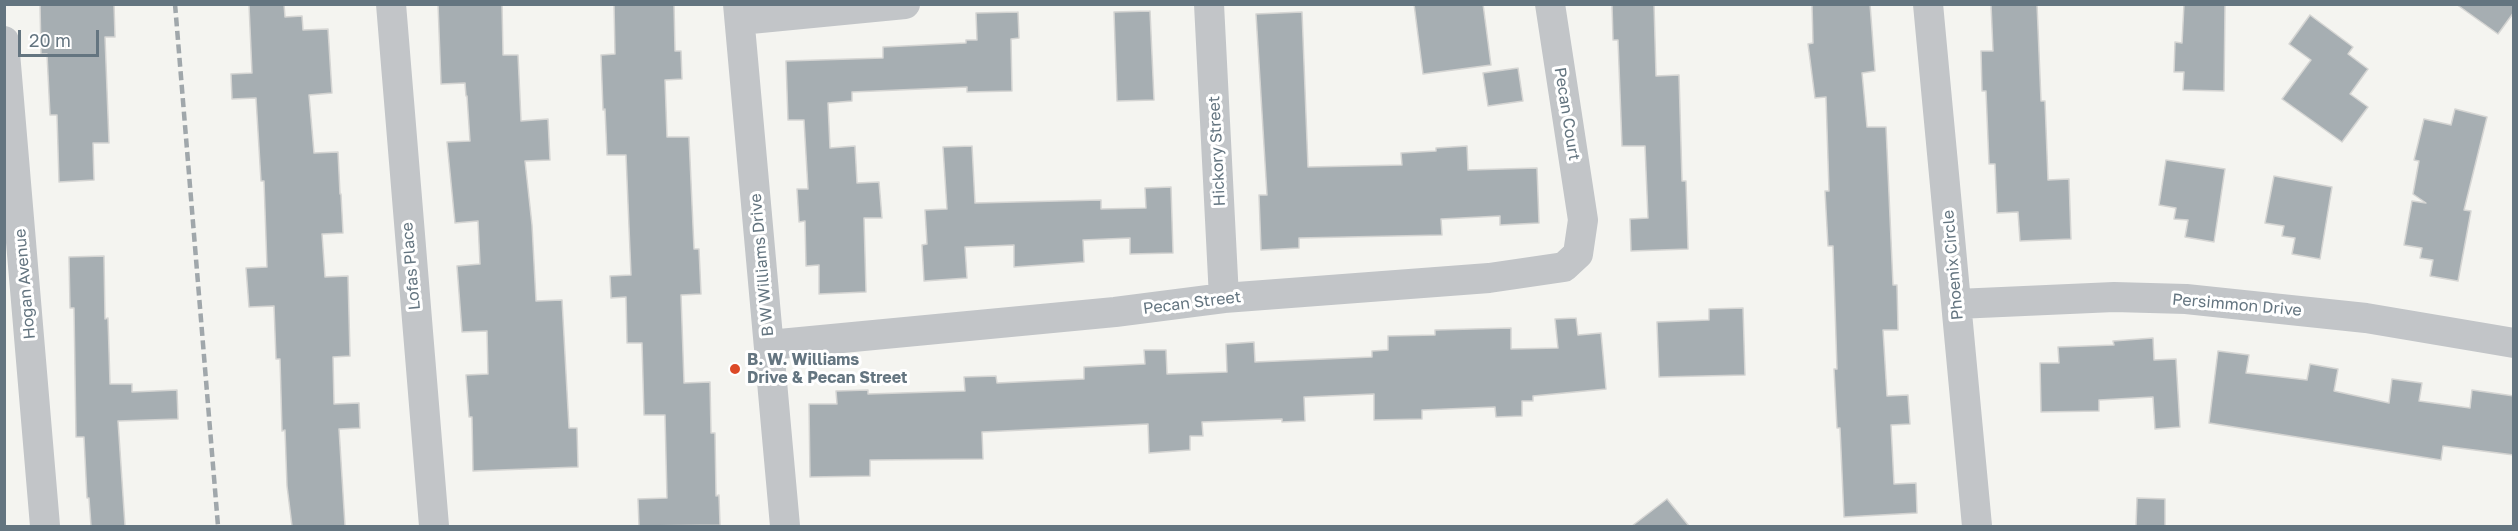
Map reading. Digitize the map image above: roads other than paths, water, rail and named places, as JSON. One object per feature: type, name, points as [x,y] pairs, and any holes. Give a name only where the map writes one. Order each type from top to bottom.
[{"type":"street","name":"Lofas Place","points":[[391,4],[434,526]]},
{"type":"street","points":[[739,12],[905,4]]},
{"type":"street","name":"Hickory Street","points":[[1209,4],[1224,298]]},
{"type":"street","name":"Pecan Court","points":[[1550,4],[1582,223]]},
{"type":"street","name":"Phoenix Circle","points":[[1928,4],[1977,526]]},
{"type":"street","name":"B W Williams Drive","points":[[739,12],[785,526]]},
{"type":"street","name":"Hogan Avenue","points":[[4,41],[45,526]]},
{"type":"street","name":"Pecan Street","points":[[769,345],[1115,312],[1224,298],[1489,278],[1564,267],[1578,254],[1582,223]]},
{"type":"street","name":"Persimmon Drive","points":[[1957,304],[2114,297],[2186,299],[2366,318],[2514,343]]},
{"type":"railway","points":[[175,4],[218,526]]},
{"type":"place","name":"B. W. Williams Drive & Pecan Street","points":[[735,369]]}]
